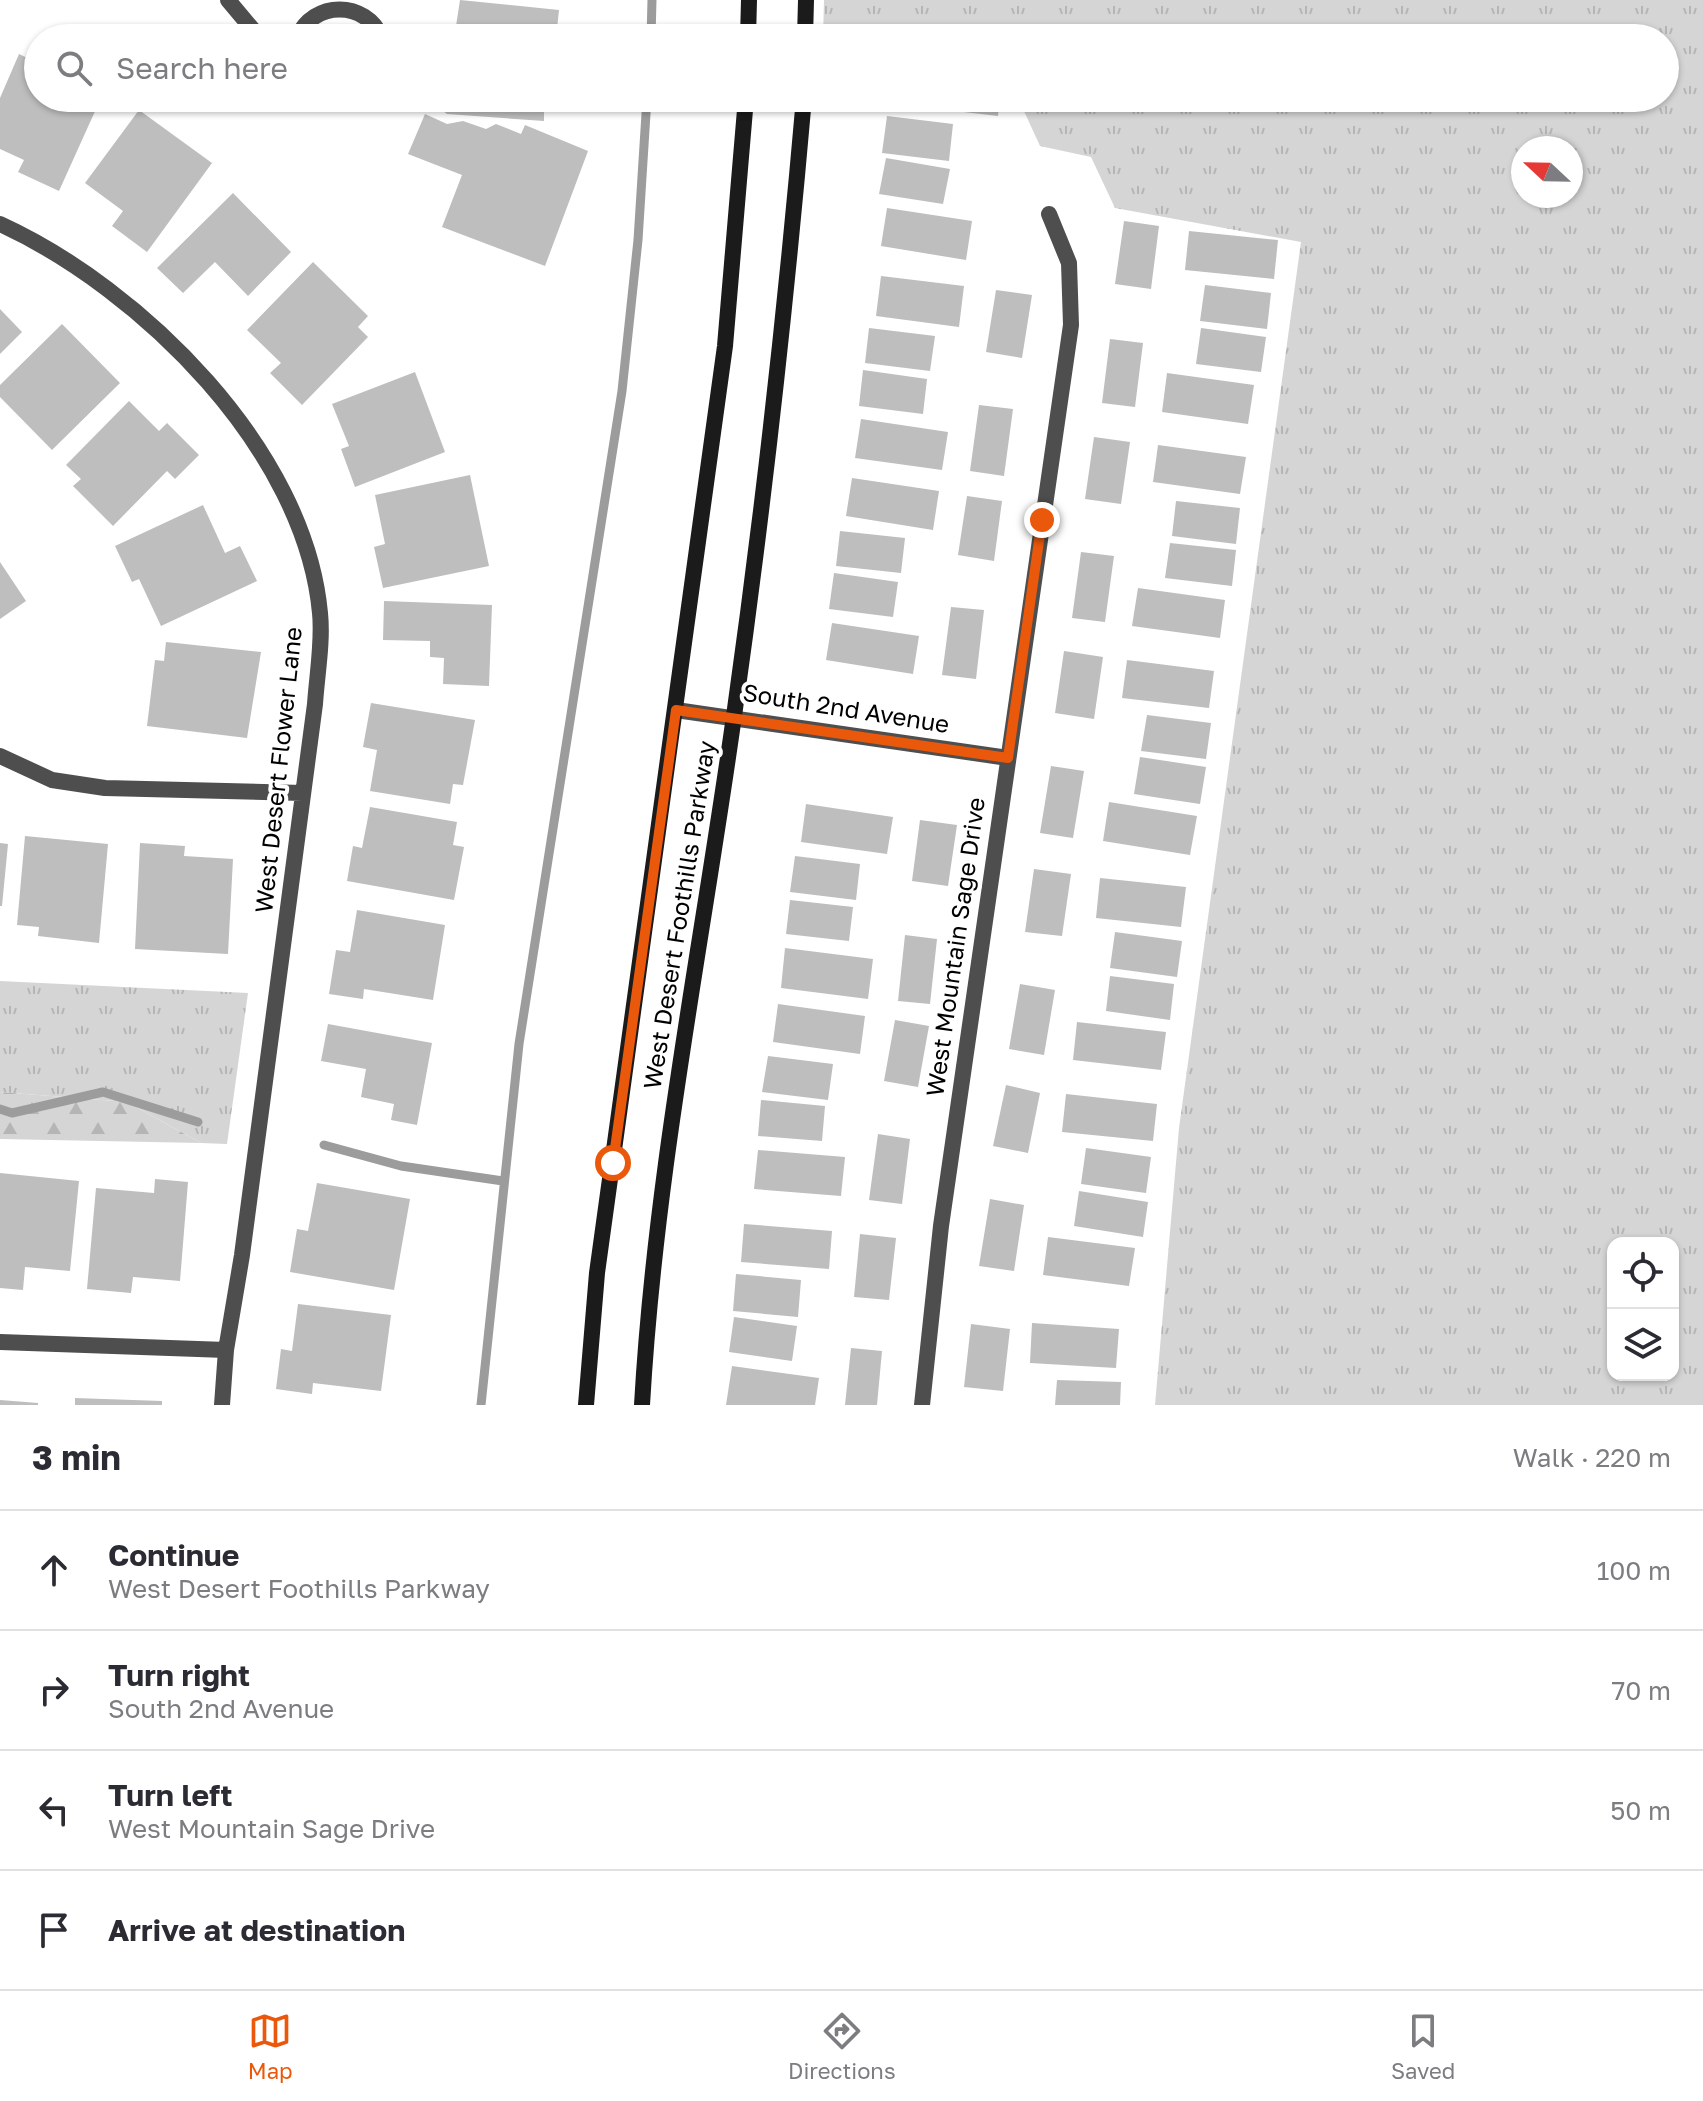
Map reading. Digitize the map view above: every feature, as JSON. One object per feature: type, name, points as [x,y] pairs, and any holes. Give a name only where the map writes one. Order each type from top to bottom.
[{"type":"street","points":[[228,0],[248,24]]},
{"type":"street","points":[[748,24],[749,0]]},
{"type":"street","points":[[805,24],[806,0]]},
{"type":"street","points":[[304,24],[314,13],[342,5],[369,16],[374,24]]},
{"type":"street","name":"West Desert Foothills Parkway","points":[[586,1405],[597,1273],[725,346],[745,112]]},
{"type":"street","name":"West Desert Foothills Parkway","points":[[642,1405],[650,1288],[734,717],[778,360],[803,112]]},
{"type":"street","name":"West Mountain Sage Drive","points":[[922,1405],[941,1226],[1071,325],[1069,263],[1049,214]]},
{"type":"street","name":"West Desert Flower Lane","points":[[0,224],[48,247],[151,326],[234,409],[274,471],[307,545],[321,614],[315,704],[242,1255],[226,1350],[222,1405]]},
{"type":"street","name":"South 2nd Avenue","points":[[676,710],[1008,758]]},
{"type":"street","points":[[0,756],[52,780],[105,788],[303,793]]},
{"type":"street","points":[[0,1342],[226,1350]]},
{"type":"green space","points":[[824,0],[1703,0],[1703,1405],[1155,1405],[1179,1128],[1301,242],[1115,208],[1091,157],[1040,146],[1024,112],[1679,112],[1679,24],[823,24]]},
{"type":"green space","points":[[0,981],[248,993],[227,1144],[201,1143],[127,1102],[0,1092]]},
{"type":"green space","points":[[0,1092],[127,1102],[201,1143],[0,1139]]},
{"type":"building","points":[[460,0],[559,10],[558,24],[456,24]]},
{"type":"building","points":[[19,54],[24,56],[24,112],[95,112],[59,191],[18,172],[24,160],[0,149],[0,98]]},
{"type":"building","points":[[138,112],[212,163],[147,252],[112,226],[123,211],[85,183]]},
{"type":"building","points":[[444,112],[544,112],[544,121]]},
{"type":"building","points":[[964,112],[998,112],[998,116]]},
{"type":"building","points":[[425,114],[447,124],[463,121],[486,129],[496,124],[521,134],[525,125],[588,151],[545,266],[442,227],[462,175],[408,154]]},
{"type":"building","points":[[887,116],[953,124],[949,161],[882,153]]},
{"type":"building","points":[[886,158],[950,169],[943,204],[879,194]]},
{"type":"building","points":[[233,193],[291,252],[248,296],[215,262],[183,293],[157,268]]},
{"type":"building","points":[[887,208],[972,221],[966,260],[881,246]]},
{"type":"building","points":[[1124,221],[1159,226],[1151,289],[1115,284]]},
{"type":"building","points":[[1189,231],[1278,240],[1274,279],[1185,270]]},
{"type":"building","points":[[313,262],[368,316],[358,327],[368,337],[302,405],[270,373],[281,363],[247,330]]},
{"type":"building","points":[[881,276],[964,286],[959,327],[876,316]]},
{"type":"building","points":[[1205,285],[1271,293],[1267,329],[1200,321]]},
{"type":"building","points":[[996,290],[1032,295],[1022,358],[986,352]]},
{"type":"building","points":[[0,309],[22,332],[0,354]]},
{"type":"building","points":[[62,324],[120,383],[52,450],[0,397],[0,385]]},
{"type":"building","points":[[869,328],[935,336],[930,371],[865,363]]},
{"type":"building","points":[[1201,328],[1266,337],[1261,372],[1196,364]]},
{"type":"building","points":[[1110,339],[1143,343],[1135,407],[1102,403]]},
{"type":"building","points":[[863,370],[927,379],[923,414],[859,406]]},
{"type":"building","points":[[415,372],[445,452],[355,487],[341,449],[349,446],[332,404]]},
{"type":"building","points":[[1167,373],[1254,385],[1248,424],[1162,412]]},
{"type":"building","points":[[129,401],[159,431],[167,423],[199,455],[175,479],[167,471],[113,526],[73,486],[81,479],[66,465]]},
{"type":"building","points":[[979,405],[1013,409],[1004,476],[970,471]]},
{"type":"building","points":[[861,419],[948,432],[942,470],[855,458]]},
{"type":"building","points":[[1094,437],[1130,442],[1121,504],[1085,499]]},
{"type":"building","points":[[1158,445],[1246,457],[1240,494],[1153,482]]},
{"type":"building","points":[[470,475],[489,566],[383,588],[374,547],[385,544],[375,495]]},
{"type":"building","points":[[852,478],[939,491],[933,530],[846,516]]},
{"type":"building","points":[[967,496],[1002,501],[994,561],[958,555]]},
{"type":"building","points":[[1176,501],[1240,508],[1236,544],[1172,536]]},
{"type":"building","points":[[203,505],[225,553],[240,546],[257,581],[161,626],[139,579],[132,582],[115,546]]},
{"type":"building","points":[[840,531],[905,538],[901,573],[836,566]]},
{"type":"building","points":[[1170,543],[1236,550],[1232,586],[1165,578]]},
{"type":"building","points":[[1081,552],[1114,556],[1105,622],[1072,618]]},
{"type":"building","points":[[0,562],[26,601],[0,619]]},
{"type":"building","points":[[834,573],[898,582],[893,617],[829,609]]},
{"type":"building","points":[[1138,588],[1225,600],[1220,638],[1132,626]]},
{"type":"building","points":[[384,601],[492,605],[489,686],[443,684],[444,658],[430,657],[430,641],[383,640]]},
{"type":"building","points":[[951,607],[984,610],[976,679],[942,675]]},
{"type":"building","points":[[832,623],[919,636],[913,674],[826,660]]},
{"type":"building","points":[[166,642],[261,652],[247,738],[147,726],[155,660],[164,661]]},
{"type":"building","points":[[1064,651],[1103,657],[1094,719],[1055,713]]},
{"type":"building","points":[[1127,660],[1214,671],[1209,708],[1122,698]]},
{"type":"building","points":[[371,703],[475,720],[463,785],[453,784],[450,804],[370,791],[377,750],[363,747]]},
{"type":"building","points":[[1147,715],[1211,723],[1206,759],[1141,751]]},
{"type":"building","points":[[1140,757],[1206,767],[1200,804],[1134,794]]},
{"type":"building","points":[[1051,766],[1084,771],[1073,838],[1040,833]]},
{"type":"building","points":[[1109,802],[1197,816],[1190,855],[1103,841]]},
{"type":"building","points":[[806,804],[893,817],[887,854],[801,842]]},
{"type":"building","points":[[370,807],[457,822],[453,845],[464,847],[454,900],[347,881],[353,846],[362,848]]},
{"type":"building","points":[[920,820],[957,825],[948,886],[912,881]]},
{"type":"building","points":[[25,836],[108,844],[99,943],[38,936],[39,927],[17,925]]},
{"type":"building","points":[[0,843],[8,844],[2,906],[0,906]]},
{"type":"building","points":[[140,843],[185,846],[184,856],[233,859],[228,954],[135,949]]},
{"type":"building","points":[[795,856],[860,864],[856,900],[790,892]]},
{"type":"building","points":[[1034,869],[1071,874],[1062,936],[1025,932]]},
{"type":"building","points":[[1100,878],[1186,887],[1181,927],[1096,918]]},
{"type":"building","points":[[790,900],[853,907],[849,941],[786,934]]},
{"type":"building","points":[[357,910],[445,925],[433,1000],[364,989],[363,999],[329,994],[336,950],[350,952]]},
{"type":"building","points":[[1115,932],[1182,941],[1177,977],[1110,968]]},
{"type":"building","points":[[905,935],[937,939],[930,1004],[898,1001]]},
{"type":"building","points":[[785,948],[873,959],[868,999],[781,988]]},
{"type":"building","points":[[1110,976],[1174,984],[1170,1020],[1106,1011]]},
{"type":"building","points":[[1020,984],[1055,990],[1044,1055],[1009,1049]]},
{"type":"building","points":[[778,1004],[865,1016],[860,1054],[773,1042]]},
{"type":"building","points":[[895,1020],[929,1026],[918,1087],[884,1081]]},
{"type":"building","points":[[1077,1022],[1166,1032],[1161,1070],[1073,1060]]},
{"type":"building","points":[[328,1024],[432,1043],[417,1125],[391,1120],[394,1104],[361,1097],[366,1069],[321,1061]]},
{"type":"building","points":[[768,1056],[833,1064],[828,1100],[762,1092]]},
{"type":"building","points":[[1006,1085],[1040,1093],[1028,1153],[993,1146]]},
{"type":"building","points":[[1066,1094],[1157,1104],[1153,1141],[1062,1132]]},
{"type":"building","points":[[761,1100],[825,1106],[822,1141],[758,1136]]},
{"type":"building","points":[[878,1134],[910,1139],[902,1204],[869,1200]]},
{"type":"building","points":[[1086,1148],[1151,1157],[1146,1193],[1081,1184]]},
{"type":"building","points":[[758,1150],[845,1157],[841,1196],[754,1189]]},
{"type":"building","points":[[0,1173],[79,1181],[70,1271],[25,1267],[23,1290],[0,1288]]},
{"type":"building","points":[[155,1179],[188,1182],[180,1281],[133,1277],[131,1293],[87,1289],[96,1188],[154,1193]]},
{"type":"building","points":[[317,1183],[410,1199],[394,1290],[290,1272],[297,1229],[308,1231]]},
{"type":"building","points":[[1079,1191],[1148,1202],[1143,1237],[1074,1226]]},
{"type":"building","points":[[990,1199],[1024,1205],[1014,1271],[979,1266]]},
{"type":"building","points":[[744,1224],[832,1231],[829,1269],[741,1262]]},
{"type":"building","points":[[860,1234],[896,1238],[889,1300],[854,1297]]},
{"type":"building","points":[[1048,1237],[1135,1248],[1129,1286],[1043,1275]]},
{"type":"building","points":[[736,1274],[801,1280],[798,1317],[733,1311]]},
{"type":"building","points":[[298,1304],[391,1315],[381,1391],[313,1383],[312,1394],[276,1389],[281,1349],[292,1351]]},
{"type":"building","points":[[734,1317],[797,1326],[792,1361],[729,1352]]},
{"type":"building","points":[[1032,1323],[1119,1329],[1116,1368],[1030,1363]]},
{"type":"building","points":[[971,1324],[1010,1329],[1003,1391],[964,1387]]},
{"type":"building","points":[[851,1348],[882,1351],[877,1405],[845,1405]]},
{"type":"building","points":[[732,1366],[819,1378],[815,1405],[726,1405]]},
{"type":"building","points":[[1057,1380],[1121,1382],[1120,1405],[1055,1405]]},
{"type":"building","points":[[75,1398],[162,1401],[162,1405],[75,1405]]},
{"type":"building","points":[[0,1400],[38,1403],[38,1405],[0,1405]]},
{"type":"waterway","points":[[651,24],[652,0]]},
{"type":"waterway","points":[[481,1405],[519,1044],[622,391],[638,240],[646,112]]},
{"type":"waterway","points":[[0,1109],[12,1113],[103,1092],[198,1122]]},
{"type":"waterway","points":[[324,1145],[401,1166],[503,1181]]},
{"type":"route","points":[[613,1163],[676,710],[1008,758],[1042,520]]}]
